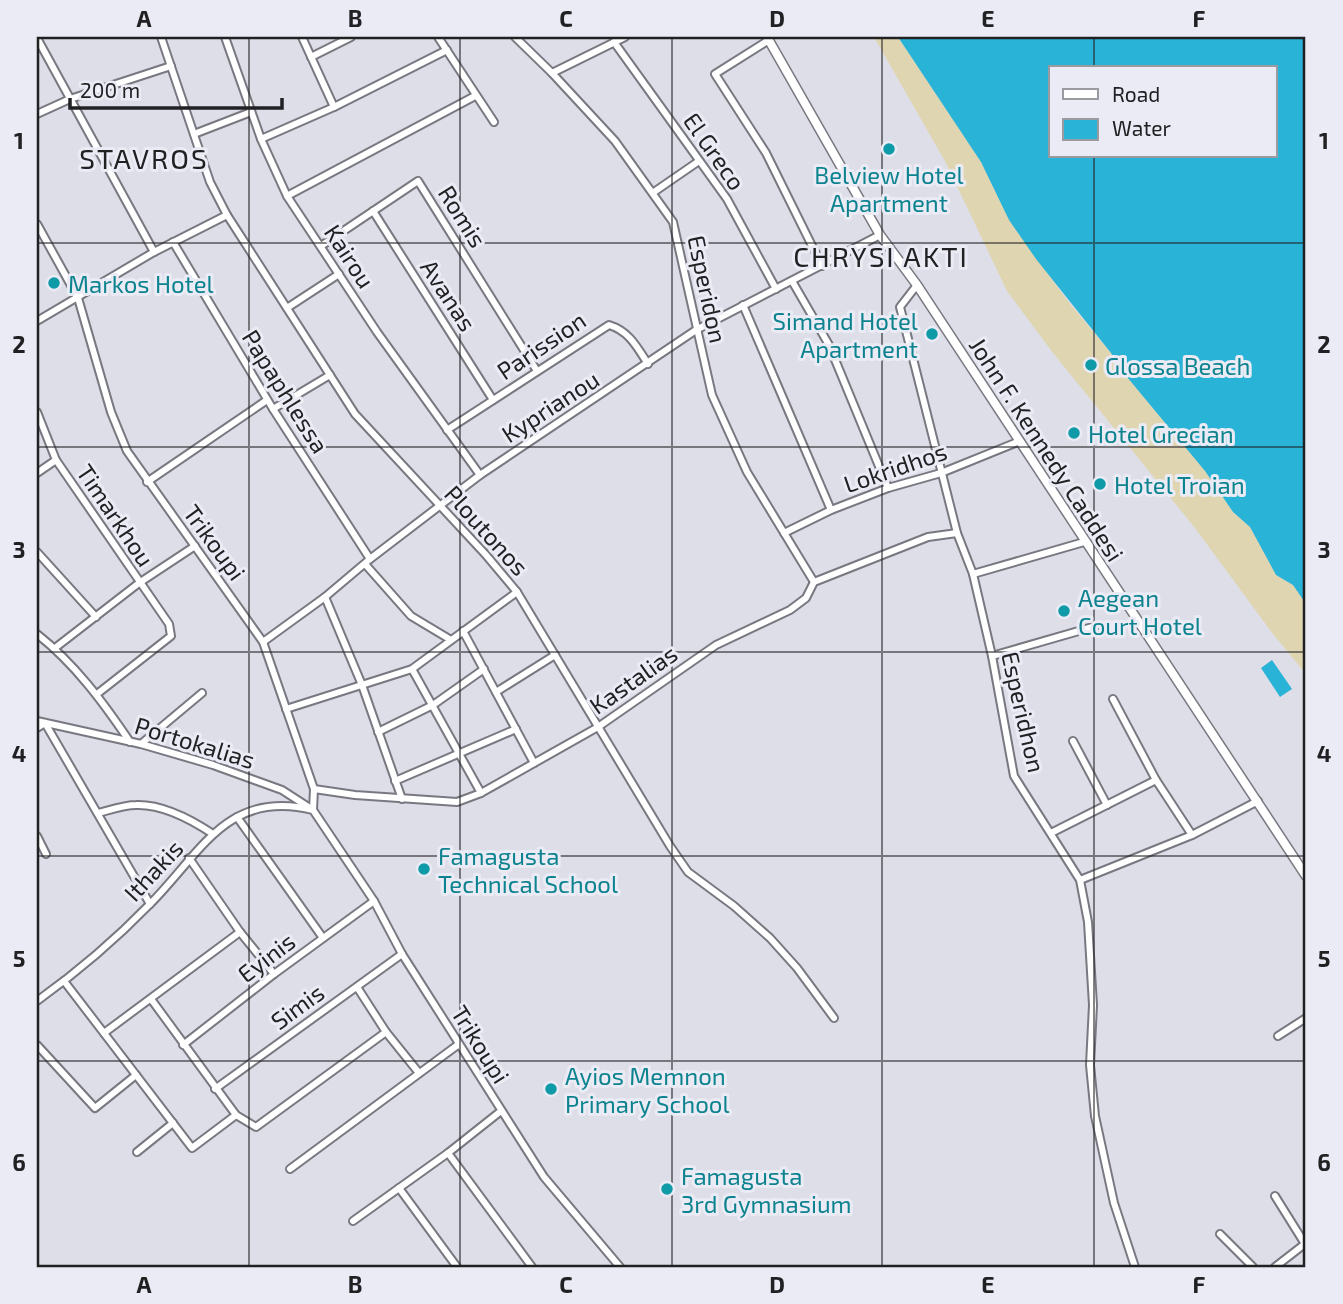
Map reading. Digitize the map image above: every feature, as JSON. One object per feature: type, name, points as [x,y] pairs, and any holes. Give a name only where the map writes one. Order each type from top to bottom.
[{"type":"street","name":"Ploutonos","points":[[161,37],[210,183],[227,215],[355,414],[517,592],[688,872],[734,906],[770,938],[797,968],[834,1018]]},
{"type":"street","name":"Kairou","points":[[225,37],[261,139],[287,196],[377,332],[480,475]]},
{"type":"street","points":[[302,37],[334,107]]},
{"type":"street","points":[[311,57],[351,37]]},
{"type":"street","points":[[438,37],[494,122]]},
{"type":"street","name":"Esperidon","points":[[515,37],[615,141],[673,222],[712,395],[747,472],[814,583]]},
{"type":"street","points":[[552,73],[625,37]]},
{"type":"street","points":[[37,38],[154,252]]},
{"type":"street","points":[[768,38],[715,74],[766,153],[822,266]]},
{"type":"street","name":"John F. Kennedy Caddesi","points":[[768,38],[880,235],[917,285],[1306,876]]},
{"type":"street","name":"El Greco","points":[[614,42],[727,199],[776,289]]},
{"type":"street","points":[[261,139],[334,107],[447,50]]},
{"type":"street","points":[[37,114],[70,99],[171,66]]},
{"type":"street","points":[[287,196],[475,96]]},
{"type":"street","points":[[194,134],[251,112]]},
{"type":"street","points":[[654,192],[699,160]]},
{"type":"street","name":"Romis","points":[[321,246],[418,181],[537,371]]},
{"type":"street","name":"Avanas","points":[[373,211],[494,400]]},
{"type":"street","points":[[37,321],[154,252],[227,215]]},
{"type":"street","name":"Trikoupi","points":[[37,224],[78,298],[111,412],[127,451],[263,642],[314,789],[313,810]]},
{"type":"street","name":"Kyprianou","points":[[263,642],[325,597],[367,561],[480,475],[696,330],[880,235]]},
{"type":"street","name":"Papaphlessa","points":[[173,242],[367,561],[411,616],[451,640]]},
{"type":"street","points":[[287,308],[339,274]]},
{"type":"street","points":[[792,281],[829,345],[888,488]]},
{"type":"street","name":"Esperidhon","points":[[917,285],[900,307],[957,533],[973,574],[992,656],[1014,776],[1080,880],[1088,922],[1093,1005],[1090,1065],[1095,1116],[1114,1203],[1135,1267]]},
{"type":"street","points":[[743,305],[831,510]]},
{"type":"street","name":"Parission","points":[[447,430],[609,325],[621,328],[634,341],[648,364]]},
{"type":"street","points":[[273,409],[330,375]]},
{"type":"street","points":[[148,482],[268,400]]},
{"type":"street","name":"Timarkhou","points":[[37,412],[56,460],[169,624],[171,636],[97,694]]},
{"type":"street","name":"Lokridhos","points":[[784,533],[831,510],[888,488],[941,473],[1020,441]]},
{"type":"street","points":[[37,473],[56,460]]},
{"type":"street","name":"Kastalias","points":[[314,789],[457,803],[481,793],[598,727],[716,645],[790,610],[806,598],[814,583],[928,537],[957,533]]},
{"type":"street","points":[[973,574],[1084,542]]},
{"type":"street","points":[[55,648],[139,583],[195,545]]},
{"type":"street","points":[[37,552],[96,617]]},
{"type":"street","points":[[286,709],[412,669],[517,592]]},
{"type":"street","points":[[325,597],[362,685],[402,799]]},
{"type":"street","points":[[992,656],[1096,626]]},
{"type":"street","points":[[463,631],[534,763]]},
{"type":"street","points":[[37,634],[55,648],[97,694],[130,742]]},
{"type":"street","points":[[496,692],[555,655]]},
{"type":"street","points":[[412,669],[481,793]]},
{"type":"street","points":[[378,732],[433,705],[484,669]]},
{"type":"street","points":[[141,744],[201,693]]},
{"type":"street","points":[[1113,699],[1156,780],[1192,835]]},
{"type":"street","name":"Portokalias","points":[[37,721],[141,744],[213,765],[282,790],[313,810],[327,829]]},
{"type":"street","points":[[37,728],[45,723],[150,904]]},
{"type":"street","points":[[395,781],[516,729]]},
{"type":"street","points":[[1073,741],[1107,805]]},
{"type":"street","points":[[1051,833],[1156,780]]},
{"type":"street","points":[[1080,880],[1192,835],[1258,801]]},
{"type":"street","name":"Ithakis","points":[[37,1001],[64,981],[150,904],[213,834],[237,817],[267,805],[289,804],[313,810]]},
{"type":"street","points":[[98,813],[136,805],[164,810],[194,822],[213,834]]},
{"type":"street","points":[[237,817],[323,938]]},
{"type":"street","name":"Trikoupi","points":[[327,829],[374,901],[402,954],[544,1177],[620,1267]]},
{"type":"street","points":[[37,836],[46,853]]},
{"type":"street","points":[[189,858],[240,932],[274,974]]},
{"type":"street","name":"Eyinis","points":[[183,1045],[374,901]]},
{"type":"street","points":[[104,1032],[240,932]]},
{"type":"street","name":"Simis","points":[[215,1089],[402,954]]},
{"type":"street","points":[[64,981],[192,1147],[236,1115]]},
{"type":"street","points":[[357,987],[386,1032],[419,1073]]},
{"type":"street","points":[[151,999],[236,1115],[257,1127],[386,1032]]},
{"type":"street","points":[[1278,1036],[1306,1018]]},
{"type":"street","points":[[290,1169],[460,1044]]},
{"type":"street","points":[[37,1045],[95,1108],[136,1075]]},
{"type":"street","points":[[353,1221],[501,1111]]},
{"type":"street","points":[[136,1152],[173,1123]]},
{"type":"street","points":[[448,1153],[532,1267]]},
{"type":"street","points":[[400,1188],[457,1267]]},
{"type":"street","points":[[1275,1196],[1306,1244],[1275,1267]]},
{"type":"street","points":[[1220,1234],[1253,1267]]},
{"type":"sand","name":"Glossa Beach","points":[[874,37],[898,37],[981,162],[1009,220],[1127,377],[1205,471],[1233,512],[1250,527],[1276,575],[1293,585],[1306,604],[1306,674],[1195,528],[1053,353],[1007,291],[946,163]]},
{"type":"water","points":[[898,37],[1306,37],[1306,604],[1293,585],[1276,575],[1250,527],[1233,512],[1205,471],[1127,377],[1009,220],[981,162]]},
{"type":"water","points":[[1272,660],[1292,689],[1280,697],[1261,668]]},
{"type":"place","name":"Belview Hotel Apartment","points":[[889,149]]},
{"type":"place","name":"Markos Hotel","points":[[54,283]]},
{"type":"place","name":"Simand Hotel Apartment","points":[[932,334]]},
{"type":"place","name":"Glossa Beach","points":[[1091,365]]},
{"type":"place","name":"Hotel Grecian","points":[[1074,433]]},
{"type":"place","name":"Hotel Troian","points":[[1100,484]]},
{"type":"place","name":"Aegean Court Hotel","points":[[1064,611]]},
{"type":"place","name":"Famagusta Technical School","points":[[424,869]]},
{"type":"place","name":"Ayios Memnon Primary School","points":[[551,1089]]},
{"type":"place","name":"Famagusta 3rd Gymnasium","points":[[667,1189]]},
{"type":"district","name":"STAVROS","points":[[144,158]]},
{"type":"district","name":"CHRYSI AKTI","points":[[881,256]]}]
